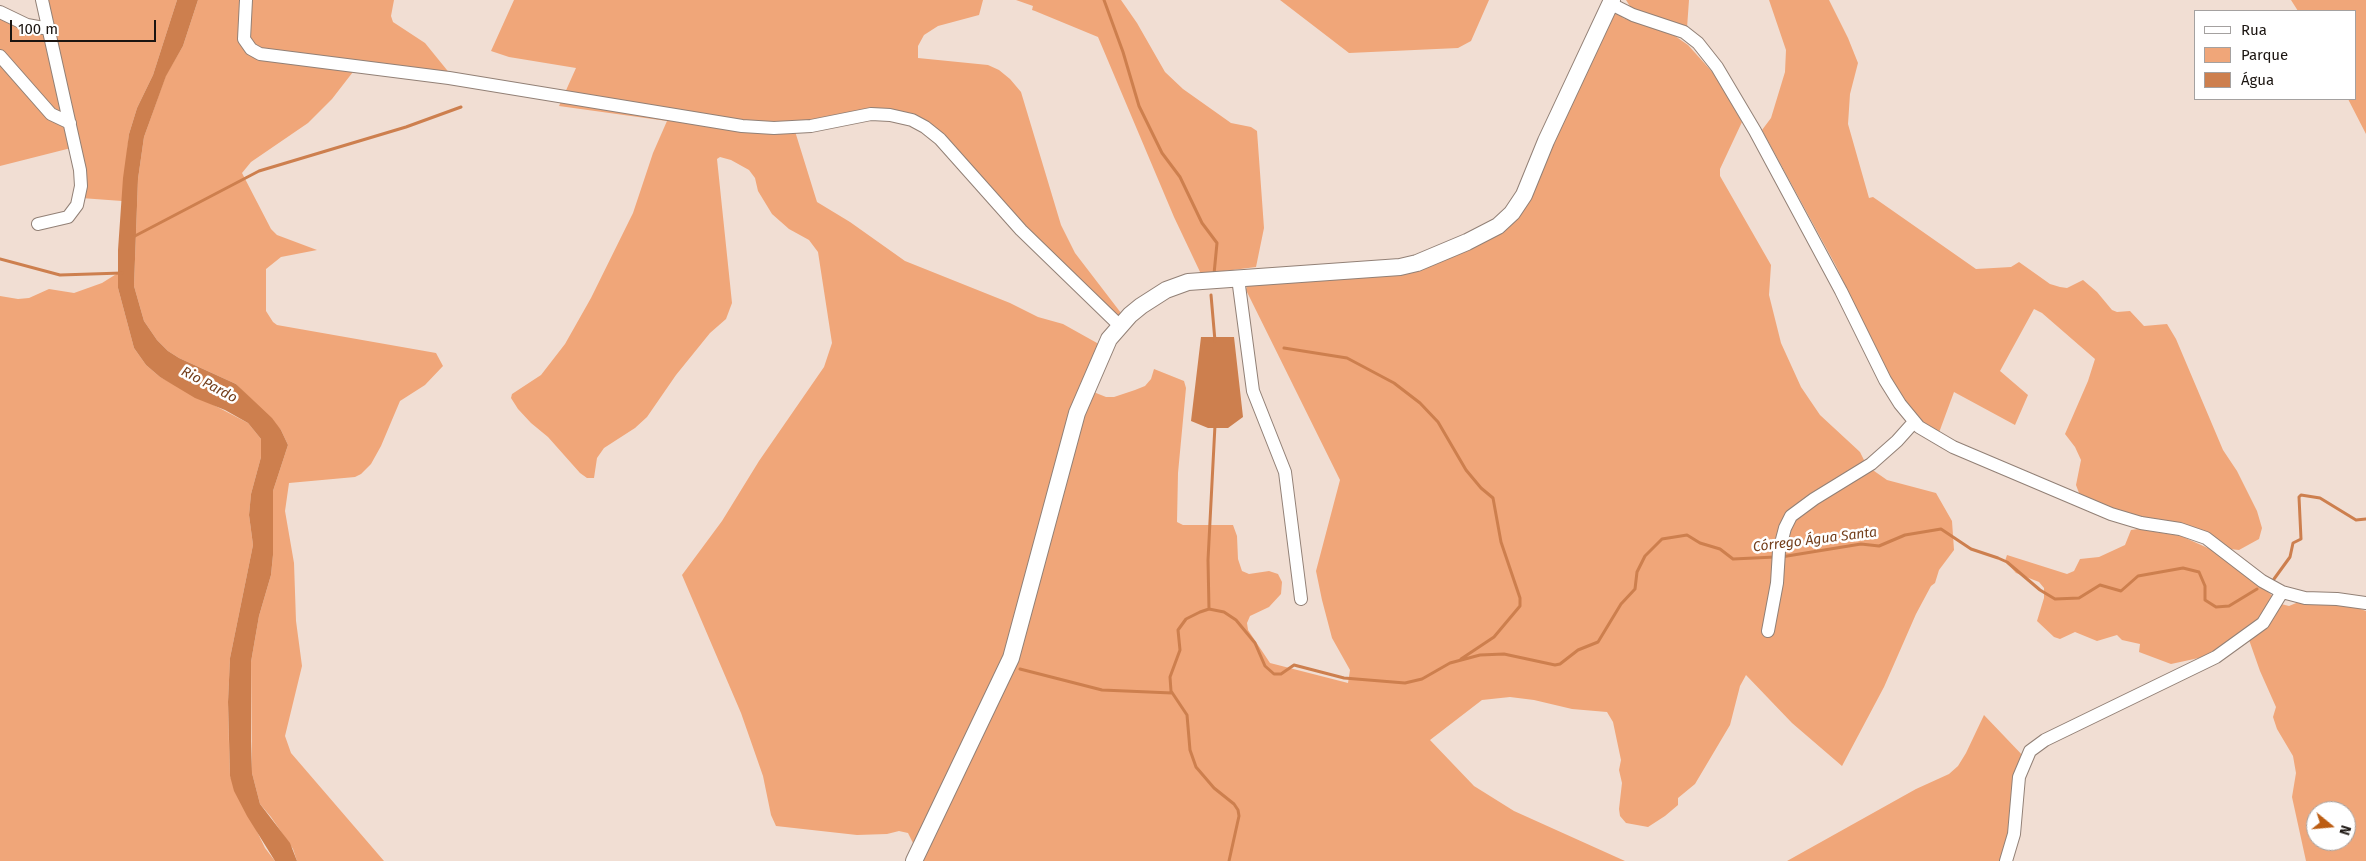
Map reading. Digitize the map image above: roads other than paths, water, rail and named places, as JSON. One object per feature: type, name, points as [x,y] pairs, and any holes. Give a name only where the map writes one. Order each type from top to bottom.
[{"type":"main road","points":[[914,861],[1011,658],[1077,413],[1109,339],[1141,306],[1166,290],[1188,282],[1400,267],[1417,263],[1467,242],[1502,223],[1524,196],[1546,141],[1612,2]]},
{"type":"street","points":[[38,224],[68,217],[76,209],[81,178],[42,0]]},
{"type":"street","points":[[246,0],[243,28],[244,39],[251,50],[260,54],[449,78],[742,126],[774,128],[811,126],[871,114],[890,115],[912,120],[940,139],[1021,230],[1120,326]]},
{"type":"street","points":[[1612,2],[1633,15],[1684,32],[1698,44],[1717,67],[1752,125],[1832,274],[1885,380],[1914,422],[1930,435],[1953,447],[2111,514],[2141,523],[2180,529],[2206,538],[2262,581],[2282,592],[2305,598],[2337,598],[2366,603]]},
{"type":"street","points":[[0,12],[27,25],[49,29]]},
{"type":"street","points":[[0,56],[51,114],[70,123]]},
{"type":"street","points":[[1238,278],[1253,390],[1285,472],[1301,599]]},
{"type":"street","points":[[1768,631],[1777,584],[1779,551],[1788,521],[1796,511],[1871,464],[1892,446],[1914,422]]},
{"type":"street","points":[[2006,861],[2014,834],[2019,777],[2030,752],[2045,740],[2216,657],[2263,623],[2282,592]]},
{"type":"water","name":"Rio Pardo","points":[[177,0],[198,0],[183,46],[166,76],[144,137],[138,179],[134,286],[144,321],[157,340],[168,351],[179,358],[236,384],[272,418],[281,430],[288,445],[273,491],[273,555],[271,575],[259,616],[251,662],[251,741],[252,773],[260,804],[290,843],[297,861],[275,861],[247,816],[234,791],[230,776],[228,702],[230,658],[253,545],[249,515],[251,494],[261,457],[261,439],[248,423],[225,410],[195,398],[160,377],[146,365],[134,348],[118,288],[118,250],[123,178],[129,134],[137,108],[153,75]]},
{"type":"water","points":[[1201,337],[1234,337],[1243,417],[1228,428],[1208,428],[1191,421]]},
{"type":"waterway","points":[[1104,0],[1123,52],[1139,106],[1162,153],[1180,177],[1202,223],[1217,243],[1214,274]]},
{"type":"waterway","points":[[133,237],[259,171],[406,127],[461,107]]},
{"type":"waterway","points":[[0,259],[60,275],[122,273]]},
{"type":"waterway","points":[[1211,295],[1215,341]]},
{"type":"waterway","points":[[1284,348],[1347,358],[1394,383],[1420,403],[1438,422],[1466,470],[1481,488],[1493,498],[1501,542],[1520,598],[1520,606],[1494,637],[1461,659]]},
{"type":"waterway","points":[[1209,609],[1208,560],[1215,425]]},
{"type":"waterway","name":"Córrego Água Santa","points":[[2274,579],[2290,557],[2293,543],[2301,539],[2299,497],[2301,495],[2320,498],[2356,520],[2366,519]]},
{"type":"waterway","name":"Córrego Água Santa","points":[[1781,557],[1861,544],[1879,546],[1905,535],[1941,529],[1971,549],[2007,562],[2040,590],[2055,599],[2079,598],[2100,585],[2121,591],[2138,576],[2183,568],[2199,572],[2205,586],[2205,600],[2216,607],[2229,606],[2257,589]]},
{"type":"waterway","name":"Córrego Água Santa","points":[[1229,861],[1239,816],[1238,810],[1234,804],[1214,788],[1196,767],[1190,750],[1187,715],[1171,691],[1170,677],[1180,650],[1178,630],[1186,619],[1209,609],[1224,612],[1236,620],[1255,643],[1265,666],[1274,674],[1281,674],[1294,665],[1344,678],[1405,683],[1422,679],[1450,663],[1480,655],[1504,654],[1555,665],[1560,664],[1578,650],[1598,642],[1621,604],[1635,589],[1637,572],[1645,556],[1662,539],[1687,535],[1700,543],[1720,549],[1733,559],[1775,557]]},
{"type":"waterway","points":[[1020,669],[1102,690],[1172,693]]}]
